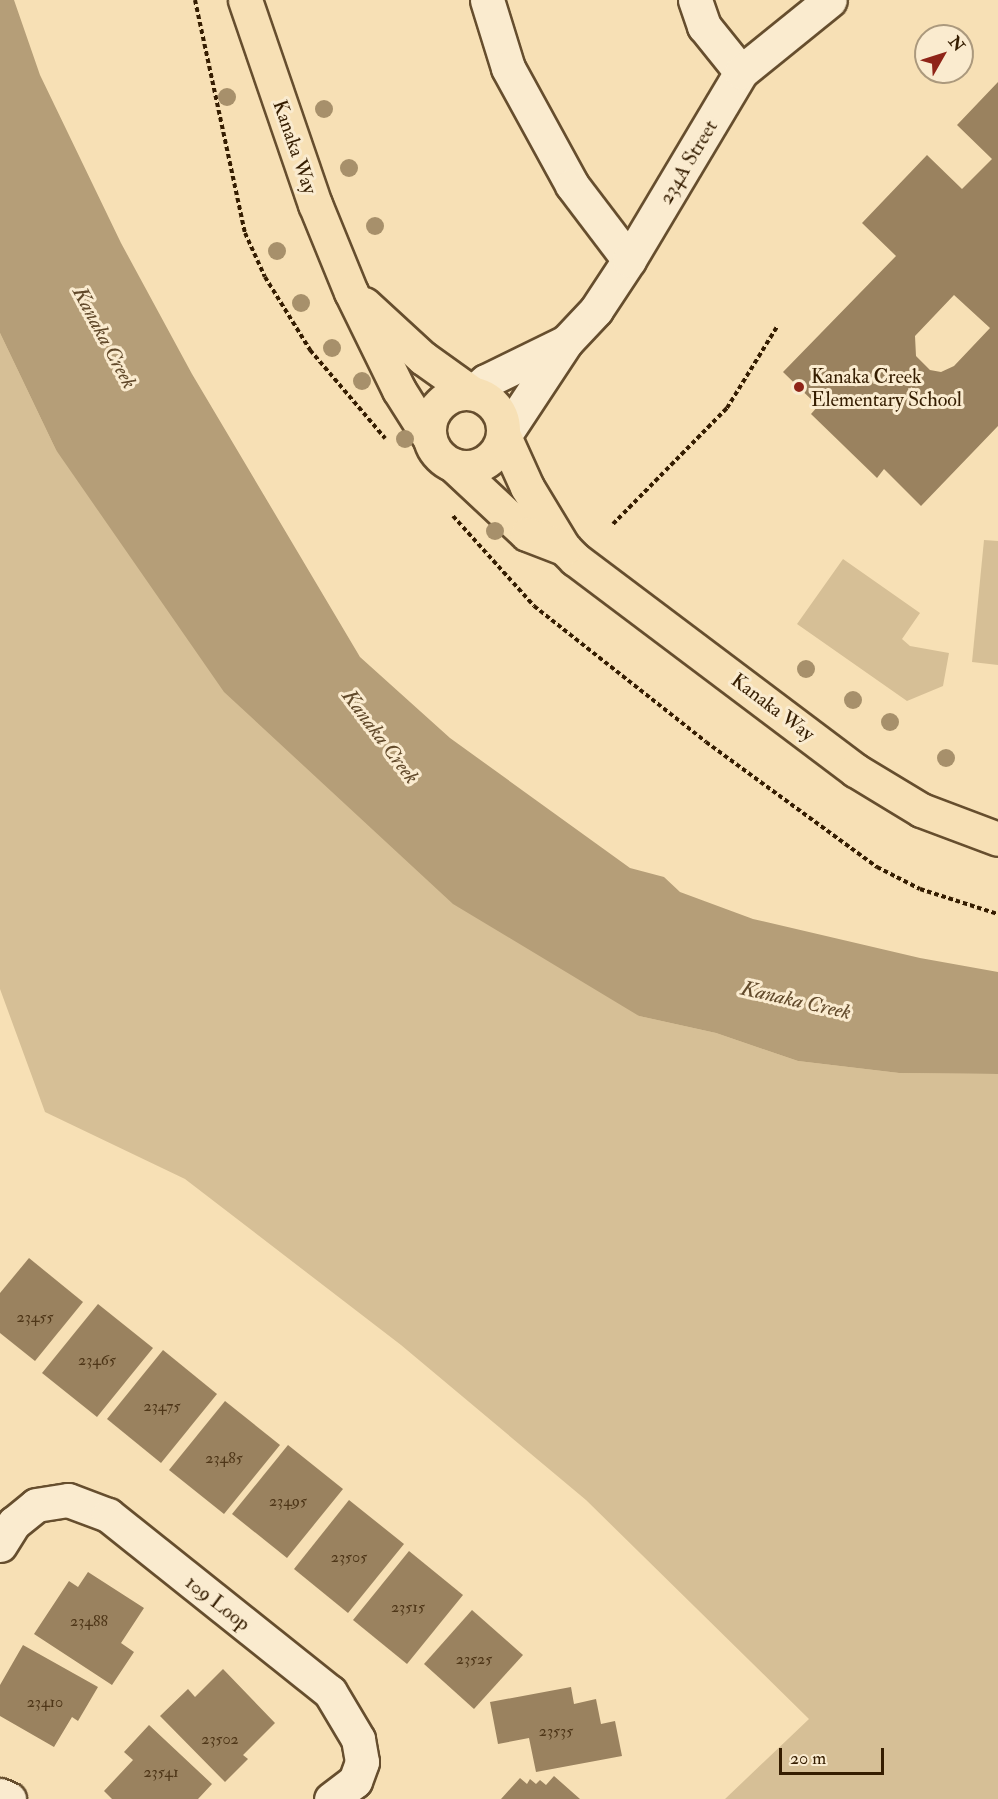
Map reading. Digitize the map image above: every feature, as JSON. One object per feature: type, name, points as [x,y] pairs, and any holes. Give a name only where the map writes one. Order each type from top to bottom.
[{"type":"main road","name":"Kanaka Way","points":[[244,0],[315,204],[351,292],[399,390],[430,439]]},
{"type":"main road","name":"Kanaka Way","points":[[351,292],[423,358],[472,393]]},
{"type":"main road","points":[[472,393],[495,405],[503,420],[504,436],[494,456],[483,464],[470,467],[453,465],[438,455],[430,439],[430,422],[435,409],[445,399],[472,393]]},
{"type":"main road","name":"Kanaka Way","points":[[504,436],[527,487],[564,548]]},
{"type":"main road","name":"Kanaka Way","points":[[453,465],[527,534],[564,548],[855,770],[921,810],[998,839]]},
{"type":"street","points":[[487,0],[508,68],[572,184],[629,260]]},
{"type":"street","points":[[695,0],[704,26],[741,72]]},
{"type":"street","name":"234A Street","points":[[504,436],[566,342],[596,310],[629,260],[741,72],[830,0]]},
{"type":"street","name":"234A Street","points":[[472,393],[486,381],[566,342]]},
{"type":"street","name":"109 Loop","points":[[0,1545],[14,1523],[36,1504],[68,1500],[108,1515],[330,1692],[358,1739],[362,1762],[355,1781],[331,1799]]},
{"type":"street","points":[[0,1795],[9,1799]]},
{"type":"path","points":[[613,524],[727,408],[778,325]]},
{"type":"shaded area","points":[[0,333],[56,450],[639,1016],[716,1033],[798,1061],[899,1073],[998,1074],[998,1799],[725,1799],[809,1719],[586,1500],[401,1345],[185,1179],[45,1112],[0,989]]},
{"type":"shaded area","points":[[984,540],[998,541],[998,665],[972,662]]},
{"type":"shaded area","points":[[843,559],[920,613],[902,639],[910,646],[949,653],[943,686],[907,701],[797,624]]},
{"type":"water","name":"Kanaka Creek","points":[[0,0],[14,0],[40,75],[121,243],[192,374],[360,657],[450,738],[630,868],[664,877],[680,892],[753,919],[920,958],[998,972],[998,1074],[899,1073],[798,1061],[716,1033],[639,1016],[453,904],[224,692],[56,450],[0,333]]},
{"type":"building","points":[[998,82],[998,426],[921,506],[884,469],[877,478],[811,414],[818,406],[783,372],[896,256],[862,223],[927,155],[962,189],[992,159],[957,125]],"holes":[[[954,295],[990,328],[954,366],[941,372],[930,370],[916,356],[915,336]]]},
{"type":"building","points":[[29,1258],[83,1302],[35,1361],[0,1333],[0,1293]]},
{"type":"building","points":[[98,1304],[153,1348],[97,1417],[42,1373]]},
{"type":"building","points":[[163,1350],[217,1394],[161,1463],[107,1419]]},
{"type":"building","points":[[225,1401],[280,1445],[224,1514],[169,1470]]},
{"type":"building","points":[[288,1445],[343,1489],[287,1558],[232,1514]]},
{"type":"building","points":[[349,1500],[404,1544],[348,1613],[294,1569]]},
{"type":"building","points":[[409,1551],[463,1595],[407,1664],[353,1620]]},
{"type":"building","points":[[88,1572],[144,1608],[121,1643],[134,1652],[112,1685],[34,1634],[69,1581],[78,1587]]},
{"type":"building","points":[[472,1610],[523,1655],[474,1709],[424,1664]]},
{"type":"building","points":[[23,1645],[98,1687],[78,1721],[72,1717],[54,1747],[0,1716],[0,1685]]},
{"type":"building","points":[[223,1669],[275,1723],[243,1755],[248,1759],[225,1782],[160,1716],[188,1689],[195,1697]]},
{"type":"building","points":[[571,1687],[574,1704],[596,1699],[601,1724],[615,1721],[622,1756],[536,1772],[529,1738],[498,1744],[490,1702]]},
{"type":"building","points":[[149,1725],[212,1784],[198,1799],[112,1799],[104,1791],[133,1760],[124,1752]]},
{"type":"building","points":[[554,1776],[580,1799],[501,1799],[520,1778],[527,1784],[530,1779],[536,1784],[540,1780],[546,1785]]},
{"type":"place","name":"Kanaka Creek Elementary School","points":[[799,387]]}]
